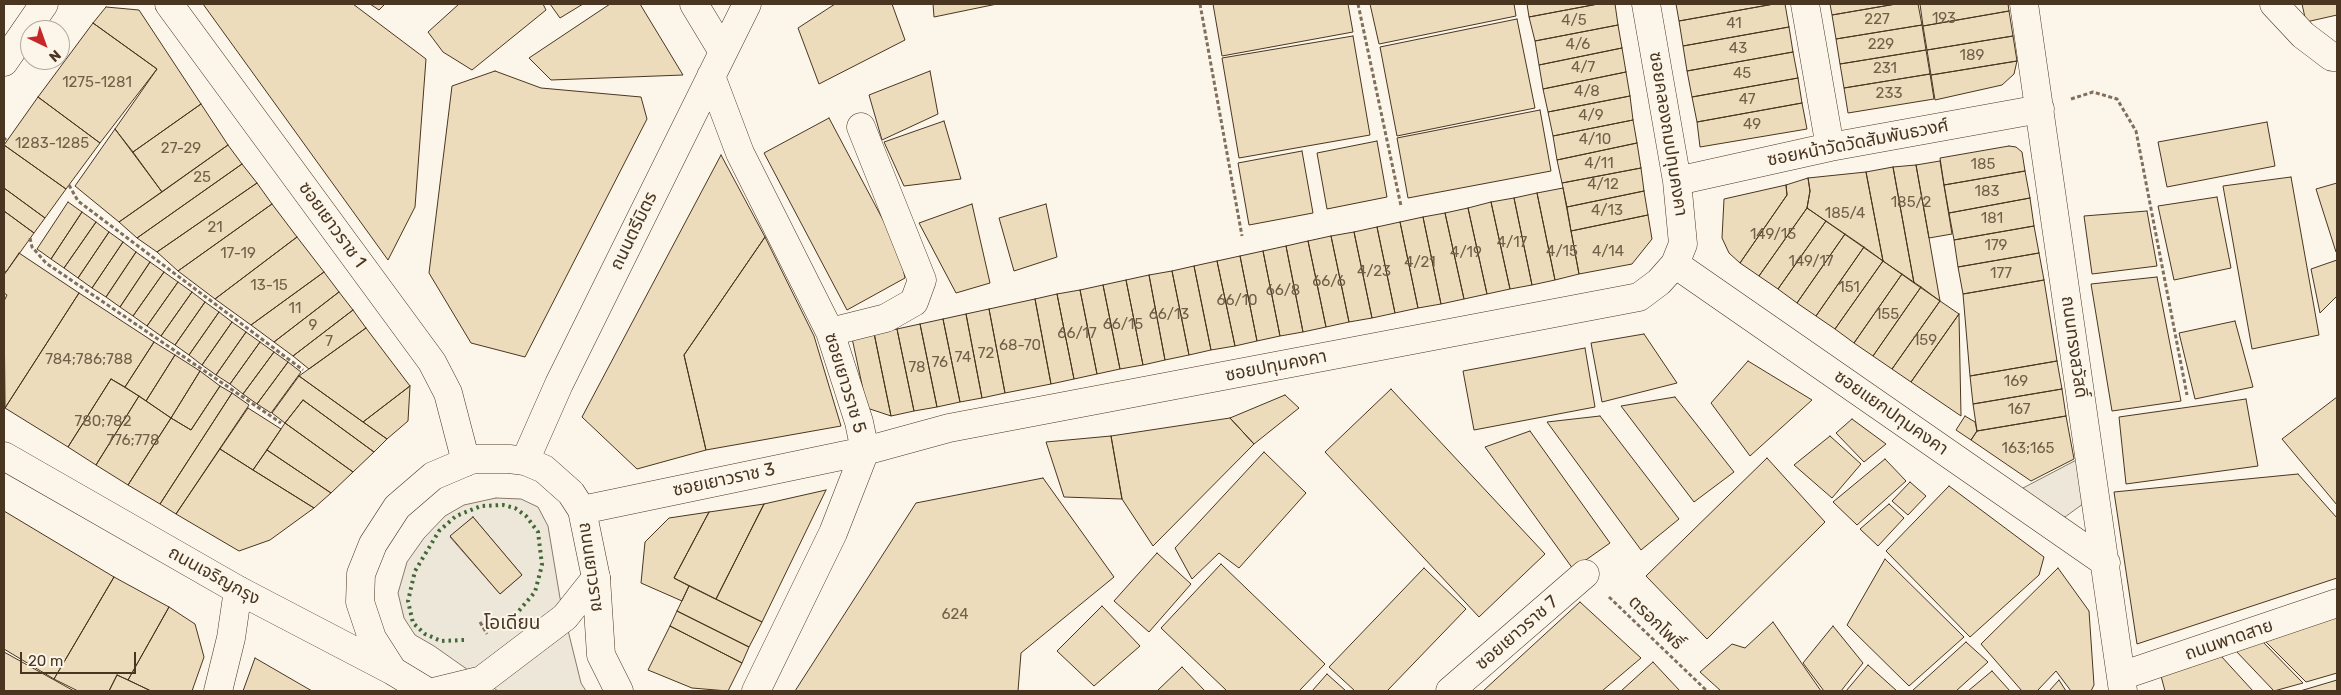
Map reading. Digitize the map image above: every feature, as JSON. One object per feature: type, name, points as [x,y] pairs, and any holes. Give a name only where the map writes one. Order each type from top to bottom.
[{"type":"street","points":[[4,62],[44,4]]},
{"type":"street","name":"ซอยเยาวราช 1","points":[[168,4],[432,362],[448,393],[466,462]]},
{"type":"street","name":"ซอยเยาวราช 5","points":[[694,4],[717,64],[740,153],[830,332],[859,422],[866,451],[833,533],[756,691]]},
{"type":"street","name":"ถนนตรีมิตร","points":[[525,461],[563,375],[747,4]]},
{"type":"street","name":"ซอยคลองถมปทุมคงคา","points":[[1646,4],[1677,181],[1683,244],[1675,264]]},
{"type":"street","points":[[1805,4],[1830,147]]},
{"type":"street","name":"ถนนทรงสวัสดิ์","points":[[2024,4],[2122,684]]},
{"type":"street","points":[[2274,4],[2303,35],[2332,57],[2337,57]]},
{"type":"street","name":"ซอยหน้าวัดวัดสัมพันธวงศ์","points":[[1677,181],[1830,147],[2040,109]]},
{"type":"street","points":[[830,332],[886,318],[914,302],[922,280],[861,127]]},
{"type":"street","name":"ซอยแยกปทุมคงคา","points":[[1675,264],[2106,563]]},
{"type":"street","name":"ซอยปทุมคงคา","points":[[866,451],[948,428],[1639,297],[1659,282],[1675,264]]},
{"type":"street","name":"ซอยเยาวราช 3","points":[[582,510],[866,451]]},
{"type":"street","name":"ถนนเจริญกรุง","points":[[4,456],[238,590],[393,671],[426,691]]},
{"type":"street","name":"ถนนเยาวราช","points":[[393,671],[372,638],[360,602],[361,574],[373,544],[397,507],[433,476],[473,459],[525,461],[544,469],[571,493],[582,510],[596,578],[601,654],[619,691]]},
{"type":"street","name":"ซอยเยาวราช 7","points":[[1450,691],[1585,574]]},
{"type":"street","points":[[437,691],[482,680],[565,617],[596,578]]},
{"type":"street","points":[[218,691],[231,638],[238,590]]},
{"type":"street","name":"ถนนพาดสาย","points":[[2122,684],[2337,603]]},
{"type":"path","points":[[1200,4],[1242,236]]},
{"type":"path","points":[[1358,4],[1401,206]]},
{"type":"path","points":[[2040,109],[2093,92],[2117,99],[2136,131],[2187,395]]},
{"type":"path","points":[[69,185],[78,201],[303,370]]},
{"type":"path","points":[[30,238],[32,247],[46,263],[281,423]]},
{"type":"path","name":"ตรอกโพธิ์","points":[[1585,574],[1707,691]]},
{"type":"shaded area","points":[[2084,456],[2091,498],[2065,517],[2047,510],[2023,488]]},
{"type":"shaded area","points":[[496,498],[521,499],[538,507],[548,526],[560,598],[581,683],[586,691],[498,691],[434,646],[415,635],[404,618],[398,593],[407,562],[424,538],[445,516],[464,505]],"holes":[[[473,517],[522,575],[500,594],[450,537]]]},
{"type":"building","points":[[203,4],[353,4],[426,59],[415,207],[388,260]]},
{"type":"building","points":[[370,4],[385,4],[379,10]]},
{"type":"building","points":[[459,4],[543,4],[546,10],[472,70],[443,52],[428,32]]},
{"type":"building","points":[[550,4],[583,4],[560,18]]},
{"type":"building","points":[[610,4],[640,4],[683,75],[551,80],[529,58]]},
{"type":"building","points":[[835,4],[892,4],[905,40],[819,84],[798,28]]},
{"type":"building","points":[[933,4],[997,4],[934,17]]},
{"type":"building","points":[[1213,4],[1348,4],[1353,32],[1222,56]]},
{"type":"building","points":[[1370,4],[1514,4],[1516,16],[1379,44]]},
{"type":"building","points":[[1527,4],[1598,4],[1529,17]]},
{"type":"building","points":[[1598,4],[1615,4],[1618,25],[1535,41],[1529,17]]},
{"type":"building","points":[[1676,4],[1774,4],[1679,21]]},
{"type":"building","points":[[1774,4],[1785,4],[1789,27],[1683,46],[1679,21]]},
{"type":"building","points":[[1830,4],[1896,4],[1832,15]]},
{"type":"building","points":[[1896,4],[1918,4],[1922,25],[1836,39],[1832,15]]},
{"type":"building","points":[[1920,4],[2008,4],[2009,11],[1923,26]]},
{"type":"building","points":[[2302,4],[2337,4],[2337,15],[2306,22]]},
{"type":"building","points":[[106,7],[139,10],[201,104],[133,152],[115,129],[157,69],[93,23]]},
{"type":"building","points":[[2009,11],[2013,36],[1927,50],[1923,26]]},
{"type":"building","points":[[1517,19],[1535,108],[1397,136],[1380,47]]},
{"type":"building","points":[[93,23],[157,69],[100,143],[38,97],[58,70],[70,70],[70,54]]},
{"type":"building","points":[[1618,25],[1622,48],[1539,65],[1535,41]]},
{"type":"building","points":[[1922,25],[1926,50],[1840,64],[1836,39]]},
{"type":"building","points":[[1789,27],[1793,52],[1687,71],[1683,46]]},
{"type":"building","points":[[1353,36],[1370,135],[1239,158],[1222,58]]},
{"type":"building","points":[[2013,36],[2017,61],[1931,75],[1927,50]]},
{"type":"building","points":[[1622,48],[1626,72],[1543,89],[1539,65]]},
{"type":"building","points":[[1926,50],[1930,74],[1844,88],[1840,64]]},
{"type":"building","points":[[1793,52],[1798,78],[1692,97],[1687,71]]},
{"type":"building","points":[[2017,61],[2014,74],[2002,85],[1935,100],[1931,75]]},
{"type":"building","points":[[495,71],[541,88],[641,97],[647,119],[525,357],[471,343],[429,273],[452,86]]},
{"type":"building","points":[[930,71],[938,114],[882,140],[869,95]]},
{"type":"building","points":[[1626,72],[1630,96],[1548,112],[1543,89]]},
{"type":"building","points":[[1930,74],[1934,99],[1848,113],[1844,88]]},
{"type":"building","points":[[1798,78],[1802,103],[1697,122],[1692,97]]},
{"type":"building","points":[[1630,96],[1633,120],[1553,136],[1548,112]]},
{"type":"building","points":[[38,97],[100,143],[66,189],[4,145]]},
{"type":"building","points":[[1802,103],[1807,129],[1700,147],[1697,122]]},
{"type":"building","points":[[201,104],[228,145],[162,192],[133,152]]},
{"type":"building","points":[[1540,110],[1551,171],[1408,198],[1397,138]]},
{"type":"building","points":[[829,118],[899,250],[905,278],[847,310],[764,153]]},
{"type":"building","points":[[1633,120],[1637,143],[1557,160],[1553,136]]},
{"type":"building","points":[[944,121],[961,179],[904,186],[884,142]]},
{"type":"building","points":[[2267,122],[2275,166],[2167,187],[2158,142]]},
{"type":"building","points":[[115,129],[162,192],[119,222],[75,186]]},
{"type":"building","points":[[1377,141],[1387,197],[1327,209],[1317,153]]},
{"type":"building","points":[[1637,143],[1641,168],[1562,183],[1557,160]]},
{"type":"building","points":[[4,145],[66,189],[45,218],[4,188]]},
{"type":"building","points":[[228,145],[242,164],[137,238],[119,222]]},
{"type":"building","points":[[2009,146],[2016,147],[2022,152],[2025,171],[1944,185],[1940,158]]},
{"type":"building","points":[[1302,151],[1313,213],[1249,225],[1238,163]]},
{"type":"building","points":[[721,155],[765,237],[684,355],[706,450],[637,469],[582,417]]},
{"type":"building","points":[[1940,161],[1952,234],[1929,238],[1916,165]]},
{"type":"building","points":[[242,164],[257,183],[157,252],[137,238]]},
{"type":"building","points":[[1916,165],[1940,301],[1914,283],[1893,167]]},
{"type":"building","points":[[1893,167],[1914,283],[1883,261],[1866,172]]},
{"type":"building","points":[[1641,168],[1644,191],[1567,207],[1562,183]]},
{"type":"building","points":[[2025,171],[2030,198],[1949,213],[1944,185]]},
{"type":"building","points":[[1866,172],[1883,261],[1807,208],[1810,191],[1808,178]]},
{"type":"building","points":[[2291,177],[2319,335],[2252,349],[2223,186]]},
{"type":"building","points":[[1808,178],[1810,191],[1807,208],[1759,276],[1740,263],[1787,195],[1786,185]]},
{"type":"building","points":[[257,183],[272,204],[178,271],[157,252]]},
{"type":"building","points":[[2337,183],[2337,252],[2336,252],[2316,189]]},
{"type":"building","points":[[1786,185],[1787,195],[1740,263],[1729,253],[1722,238],[1724,199]]},
{"type":"building","points":[[4,188],[45,218],[34,233],[4,211]]},
{"type":"building","points":[[1563,188],[1579,274],[1555,280],[1537,193]]},
{"type":"building","points":[[1644,191],[1648,215],[1571,231],[1567,207]]},
{"type":"building","points":[[1537,193],[1555,280],[1532,285],[1514,198]]},
{"type":"building","points":[[2217,197],[2231,268],[2174,280],[2158,206]]},
{"type":"building","points":[[1514,198],[1532,285],[1510,289],[1491,202]]},
{"type":"building","points":[[2030,198],[2034,226],[1954,240],[1949,213]]},
{"type":"building","points":[[68,202],[82,212],[51,259],[37,249]]},
{"type":"building","points":[[1491,202],[1510,289],[1487,294],[1468,208]]},
{"type":"building","points":[[272,204],[297,237],[215,299],[178,271]]},
{"type":"building","points":[[972,204],[990,283],[956,293],[919,223]]},
{"type":"building","points":[[1046,204],[1057,257],[1014,271],[999,218]]},
{"type":"building","points":[[1468,208],[1487,294],[1464,299],[1445,213]]},
{"type":"building","points":[[1807,208],[1826,221],[1778,289],[1759,276]]},
{"type":"building","points":[[4,211],[34,233],[6,272],[4,271]]},
{"type":"building","points":[[2147,211],[2157,266],[2092,274],[2084,216]]},
{"type":"building","points":[[82,212],[96,222],[64,268],[51,259]]},
{"type":"building","points":[[1445,213],[1464,299],[1441,304],[1423,217]]},
{"type":"building","points":[[1648,215],[1652,239],[1632,264],[1579,274],[1571,231]]},
{"type":"building","points":[[1423,217],[1441,304],[1418,308],[1400,222]]},
{"type":"building","points":[[1826,221],[1845,234],[1797,303],[1778,289]]},
{"type":"building","points":[[96,222],[109,232],[78,278],[64,268]]},
{"type":"building","points":[[1400,222],[1418,308],[1395,313],[1377,227]]},
{"type":"building","points":[[2034,226],[2039,253],[1958,267],[1954,240]]},
{"type":"building","points":[[1377,227],[1395,313],[1372,318],[1354,232]]},
{"type":"building","points":[[109,232],[123,242],[92,288],[78,278]]},
{"type":"building","points":[[1354,232],[1372,318],[1349,322],[1331,236]]},
{"type":"building","points":[[1845,234],[1864,247],[1816,316],[1797,303]]},
{"type":"building","points":[[1331,236],[1349,322],[1326,327],[1308,241]]},
{"type":"building","points":[[297,237],[324,272],[251,325],[215,299]]},
{"type":"building","points":[[765,237],[814,336],[841,426],[706,450],[684,355]]},
{"type":"building","points":[[1308,241],[1326,327],[1303,332],[1286,246]]},
{"type":"building","points":[[123,242],[136,252],[106,297],[92,288]]},
{"type":"building","points":[[1286,246],[1303,332],[1280,336],[1263,251]]},
{"type":"building","points":[[1864,247],[1883,261],[1835,329],[1816,316]]},
{"type":"building","points":[[1263,251],[1280,336],[1257,341],[1240,256]]},
{"type":"building","points":[[136,252],[150,262],[120,307],[106,297]]},
{"type":"building","points":[[19,253],[79,293],[5,408],[4,301],[7,295],[4,293],[4,275]]},
{"type":"building","points":[[2039,253],[2044,280],[1963,294],[1958,267]]},
{"type":"building","points":[[1240,256],[1257,341],[1235,346],[1217,261]]},
{"type":"building","points":[[2337,260],[2337,296],[2320,313],[2311,269]]},
{"type":"building","points":[[1217,261],[1235,346],[1211,350],[1194,266]]},
{"type":"building","points":[[1883,261],[1902,274],[1854,343],[1835,329]]},
{"type":"building","points":[[150,262],[164,272],[133,316],[120,307]]},
{"type":"building","points":[[1194,266],[1211,350],[1189,355],[1172,271]]},
{"type":"building","points":[[1172,271],[1189,355],[1165,360],[1149,275]]},
{"type":"building","points":[[164,272],[178,282],[147,326],[133,316]]},
{"type":"building","points":[[324,272],[339,292],[274,342],[251,325]]},
{"type":"building","points":[[1902,274],[1921,287],[1873,356],[1854,343]]},
{"type":"building","points":[[1149,275],[1165,360],[1143,365],[1126,280]]},
{"type":"building","points":[[2157,277],[2181,401],[2112,411],[2091,284]]},
{"type":"building","points":[[1126,280],[1143,365],[1120,369],[1103,285]]},
{"type":"building","points":[[2044,280],[2057,361],[1970,376],[1963,294]]},
{"type":"building","points":[[178,282],[192,292],[161,336],[147,326]]},
{"type":"building","points":[[1103,285],[1120,369],[1097,374],[1080,290]]},
{"type":"building","points":[[1921,287],[1940,301],[1892,369],[1873,356]]},
{"type":"building","points":[[1080,290],[1097,374],[1074,379],[1057,294]]},
{"type":"building","points":[[192,292],[205,302],[175,345],[161,336]]},
{"type":"building","points":[[339,292],[353,310],[293,356],[274,342]]},
{"type":"building","points":[[79,293],[154,342],[125,387],[111,379],[68,447],[5,408]]},
{"type":"building","points":[[1057,294],[1074,379],[1051,384],[1035,299]]},
{"type":"building","points":[[1035,299],[1051,384],[1005,393],[989,309]]},
{"type":"building","points":[[1940,301],[1959,314],[1911,382],[1892,369]]},
{"type":"building","points":[[205,302],[219,312],[189,355],[175,345]]},
{"type":"building","points":[[989,309],[1005,393],[982,398],[966,314]]},
{"type":"building","points":[[353,310],[366,328],[309,369],[293,356]]},
{"type":"building","points":[[219,312],[232,322],[202,365],[189,355]]},
{"type":"building","points":[[966,314],[982,398],[960,402],[943,319]]},
{"type":"building","points":[[1959,314],[1961,416],[1911,382]]},
{"type":"building","points":[[943,319],[960,402],[937,407],[920,324]]},
{"type":"building","points":[[2235,321],[2253,387],[2195,399],[2179,333]]},
{"type":"building","points":[[232,322],[246,332],[216,375],[202,365]]},
{"type":"building","points":[[920,324],[937,407],[914,411],[897,329]]},
{"type":"building","points":[[366,328],[410,386],[363,422],[299,376]]},
{"type":"building","points":[[897,329],[914,411],[891,416],[874,333]]},
{"type":"building","points":[[246,332],[260,342],[230,384],[216,375]]},
{"type":"building","points":[[874,333],[891,416],[867,408],[852,338]]},
{"type":"building","points":[[1644,334],[1677,383],[1602,402],[1591,343]]},
{"type":"building","points":[[154,342],[175,355],[146,401],[125,387]]},
{"type":"building","points":[[260,342],[274,352],[243,394],[230,384]]},
{"type":"building","points":[[1585,348],[1595,407],[1474,430],[1463,371]]},
{"type":"building","points":[[274,352],[288,362],[257,404],[243,394]]},
{"type":"building","points":[[175,355],[200,371],[171,418],[146,401]]},
{"type":"building","points":[[1748,361],[1812,400],[1750,456],[1711,403]]},
{"type":"building","points":[[2057,361],[2062,389],[1973,404],[1970,376]]},
{"type":"building","points":[[288,362],[301,372],[271,413],[257,404]]},
{"type":"building","points":[[200,371],[220,386],[191,430],[171,418]]},
{"type":"building","points":[[299,376],[387,439],[374,452],[303,400],[285,423],[272,413]]},
{"type":"building","points":[[111,379],[139,396],[96,465],[68,447]]},
{"type":"building","points":[[220,386],[232,393],[160,504],[128,485],[171,418],[191,430]]},
{"type":"building","points":[[410,386],[408,421],[387,439],[363,422]]},
{"type":"building","points":[[1391,389],[1545,554],[1479,617],[1325,452]]},
{"type":"building","points":[[2062,389],[2066,416],[1977,431],[1973,404]]},
{"type":"building","points":[[232,393],[249,405],[176,514],[160,504]]},
{"type":"building","points":[[1285,395],[1299,408],[1254,444],[1230,418]]},
{"type":"building","points":[[139,396],[171,418],[128,485],[96,465]]},
{"type":"building","points":[[1675,397],[1734,472],[1694,502],[1621,406]]},
{"type":"building","points":[[2337,397],[2337,505],[2282,439]]},
{"type":"building","points":[[2246,399],[2258,466],[2126,484],[2119,417]]},
{"type":"building","points":[[303,400],[374,452],[353,472],[285,423]]},
{"type":"building","points":[[248,408],[281,429],[253,470],[220,449]]},
{"type":"building","points":[[1600,416],[1679,519],[1641,550],[1547,422]]},
{"type":"building","points":[[1965,416],[1975,422],[1977,431],[1971,440],[1956,430]]},
{"type":"building","points":[[2066,416],[2074,459],[2031,481],[1971,440],[1977,431]]},
{"type":"building","points":[[1230,418],[1254,444],[1153,546],[1122,499],[1111,436]]},
{"type":"building","points":[[1852,419],[1886,444],[1864,462],[1836,433]]},
{"type":"building","points":[[285,423],[353,472],[331,493],[267,450]]},
{"type":"building","points":[[1530,431],[1610,543],[1573,569],[1485,447]]},
{"type":"building","points":[[1111,436],[1122,499],[1064,497],[1046,442]]},
{"type":"building","points":[[1830,436],[1861,464],[1832,498],[1794,465]]},
{"type":"building","points":[[220,449],[314,508],[270,540],[239,551],[176,514]]},
{"type":"building","points":[[267,450],[331,493],[314,508],[253,470]]},
{"type":"building","points":[[1264,452],[1306,493],[1239,568],[1219,553],[1192,579],[1175,548]]},
{"type":"building","points":[[1767,458],[1825,522],[1707,639],[1646,576]]},
{"type":"building","points":[[1885,459],[1906,481],[1857,525],[1833,502]]},
{"type":"building","points":[[2298,474],[2337,518],[2337,578],[2137,644],[2114,492]]},
{"type":"building","points":[[1043,478],[1114,577],[1021,653],[1018,691],[795,691],[916,503]]},
{"type":"building","points":[[1910,482],[1926,496],[1908,515],[1892,501]]},
{"type":"building","points":[[1949,486],[2044,557],[2039,575],[1970,637],[1886,551]]},
{"type":"building","points":[[826,490],[762,622],[716,599],[764,504]]},
{"type":"building","points":[[764,504],[716,599],[674,578],[709,512]]},
{"type":"building","points":[[1889,504],[1904,518],[1878,546],[1860,529]]},
{"type":"building","points":[[4,511],[114,577],[54,679],[4,649]]},
{"type":"building","points":[[709,512],[674,578],[689,586],[682,601],[641,583],[645,542],[669,518]]},
{"type":"building","points":[[473,517],[522,575],[500,594],[450,536]]},
{"type":"building","points":[[1157,553],[1191,584],[1149,632],[1114,601]]},
{"type":"building","points":[[1885,559],[1964,637],[1909,686],[1847,625]]},
{"type":"building","points":[[1221,564],[1325,664],[1299,691],[1227,691],[1161,628]]},
{"type":"building","points":[[1424,568],[1466,609],[1387,691],[1355,691],[1329,667]]},
{"type":"building","points":[[2058,568],[2089,611],[2094,685],[2091,691],[2071,691],[2056,671],[2037,691],[2022,691],[1981,644]]},
{"type":"building","points":[[114,577],[169,607],[128,680],[117,675],[109,691],[78,691],[54,679]]},
{"type":"building","points":[[689,586],[762,622],[749,647],[677,611]]},
{"type":"building","points":[[1580,602],[1641,658],[1602,691],[1483,691]]},
{"type":"building","points":[[1102,606],[1140,646],[1094,686],[1057,651]]},
{"type":"building","points":[[169,607],[195,624],[204,657],[192,691],[151,691],[128,680]]},
{"type":"building","points":[[677,611],[749,647],[742,663],[670,626]]},
{"type":"building","points":[[2337,617],[2337,673],[2306,682],[2264,640]]},
{"type":"building","points":[[1773,622],[1821,691],[1721,691],[1700,672],[1732,644],[1745,648]]},
{"type":"building","points":[[670,626],[742,663],[728,691],[692,688],[648,670]]},
{"type":"building","points":[[1833,626],[1863,663],[1841,691],[1824,691],[1803,663]]},
{"type":"building","points":[[2261,640],[2303,683],[2274,691],[2235,650]]},
{"type":"building","points":[[1966,642],[1988,662],[1956,691],[1912,691]]},
{"type":"building","points":[[4,652],[74,691],[4,691]]},
{"type":"building","points":[[2221,656],[2253,691],[2165,691],[2161,676]]},
{"type":"building","points":[[255,658],[312,691],[243,691]]},
{"type":"building","points":[[1653,662],[1680,691],[1621,691]]},
{"type":"building","points":[[1868,665],[1897,691],[1846,691]]},
{"type":"building","points":[[1182,667],[1205,691],[1157,691]]},
{"type":"building","points":[[1992,671],[2010,691],[1968,691]]},
{"type":"building","points":[[1327,674],[1346,691],[1312,691]]},
{"type":"building","points":[[117,675],[128,680],[151,691],[109,691]]},
{"type":"building","points":[[2059,680],[2066,691],[2049,691]]},
{"type":"building","points":[[2337,680],[2337,691],[2300,691]]},
{"type":"hedge","points":[[464,640],[441,641],[425,634],[413,623],[408,601],[415,571],[439,531],[456,516],[481,506],[503,505],[515,508],[526,516],[538,532],[542,565],[535,592],[517,613],[498,627]]},
{"type":"district","name":"โอเดียน","points":[[512,624]]}]
